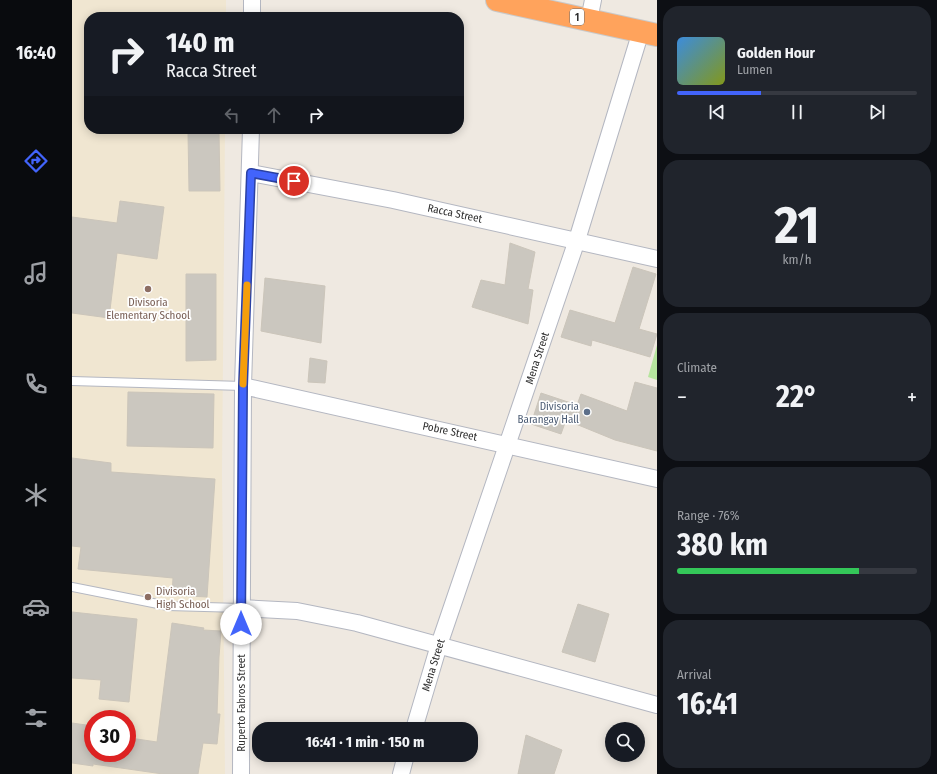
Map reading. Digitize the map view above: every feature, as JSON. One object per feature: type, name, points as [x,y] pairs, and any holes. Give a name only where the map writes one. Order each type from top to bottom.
[{"type":"highway","name":"1","points":[[497,0],[591,10],[649,33]]},
{"type":"street","points":[[252,0],[252,12]]},
{"type":"street","name":"Mena Street","points":[[416,722],[439,646],[649,33]]},
{"type":"street","name":"Ruperto Fabros Street","points":[[241,774],[243,386],[252,134]]},
{"type":"street","name":"Racca Street","points":[[251,173],[393,200],[657,259]]},
{"type":"street","name":"Pobre Street","points":[[243,386],[508,444],[657,479]]},
{"type":"street","points":[[241,608],[297,611],[357,623],[657,705]]},
{"type":"street","points":[[401,774],[404,762]]},
{"type":"lane","points":[[72,381],[243,386]]},
{"type":"lane","points":[[72,587],[168,606],[241,608]]},
{"type":"shaded area","points":[[72,0],[226,0],[226,12],[84,12],[84,134],[225,134],[222,474],[225,774],[72,774]]},
{"type":"green space","points":[[657,345],[657,380],[648,377]]},
{"type":"building","points":[[188,134],[219,134],[220,191],[189,191]]},
{"type":"building","points":[[120,201],[164,207],[157,259],[117,253],[109,318],[72,313],[72,217],[117,223]]},
{"type":"building","points":[[510,243],[535,252],[528,289],[533,290],[528,324],[472,307],[481,280],[505,285]]},
{"type":"building","points":[[633,267],[656,274],[639,329],[657,334],[650,357],[592,340],[591,346],[561,337],[570,310],[615,323]]},
{"type":"building","points":[[186,274],[216,274],[216,360],[186,361]]},
{"type":"building","points":[[265,278],[325,286],[321,343],[261,331]]},
{"type":"building","points":[[310,358],[327,361],[325,383],[308,382]]},
{"type":"building","points":[[635,382],[657,388],[657,451],[615,440],[566,420],[561,434],[531,424],[541,393],[577,405],[581,394],[627,411]]},
{"type":"building","points":[[128,392],[214,394],[213,448],[127,446]]},
{"type":"building","points":[[72,458],[111,463],[111,472],[215,479],[207,597],[172,595],[173,578],[78,569],[81,547],[72,546]]},
{"type":"building","points":[[578,604],[609,614],[595,662],[562,652]]},
{"type":"building","points":[[72,612],[137,619],[129,702],[99,699],[101,680],[72,678]]},
{"type":"building","points":[[172,623],[204,628],[203,630],[221,631],[217,714],[220,714],[217,744],[203,743],[198,774],[163,774],[93,764],[93,766],[72,763],[72,723],[84,725],[84,762],[136,762],[136,739],[157,742]]},
{"type":"building","points":[[526,735],[562,750],[554,774],[518,774]]},
{"type":"slow traffic","points":[[243,384],[247,285]]},
{"type":"place","name":"Divisoria Elementary School","points":[[148,289]]},
{"type":"place","name":"Divisoria Barangay Hall","points":[[587,412]]},
{"type":"place","name":"Divisoria High School","points":[[148,597]]},
{"type":"route","points":[[241,624],[243,386],[251,173],[294,181]]}]
